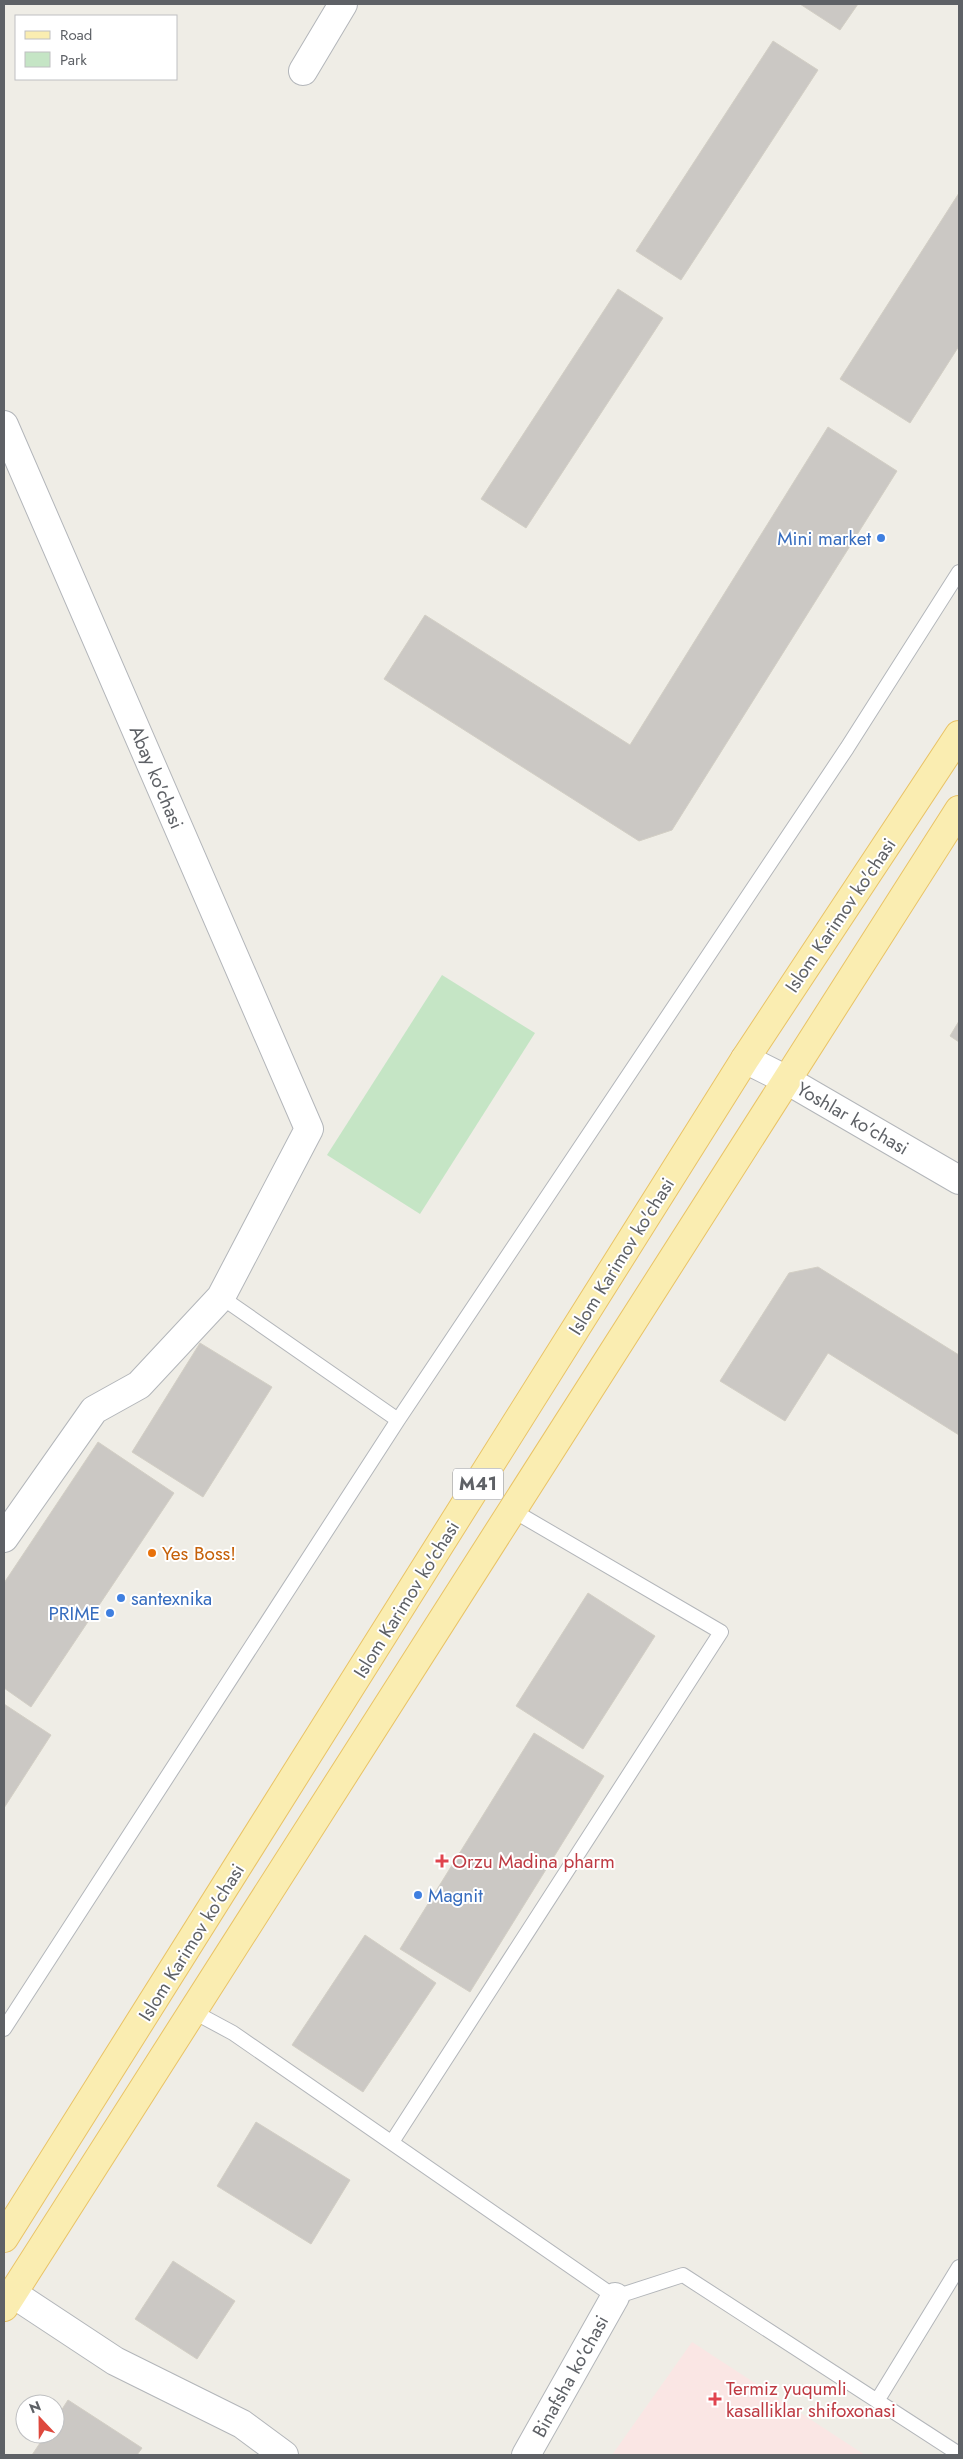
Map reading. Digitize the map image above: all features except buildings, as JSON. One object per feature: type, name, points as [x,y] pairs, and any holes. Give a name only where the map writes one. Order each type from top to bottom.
[{"type":"main road","name":"Islom Karimov ko'chasi","points":[[4,2238],[745,1059],[959,735]]},
{"type":"main road","name":"Islom Karimov ko'chasi","points":[[8,2300],[194,2012],[785,1079],[959,810]]},
{"type":"street","points":[[303,70],[343,4]]},
{"type":"street","name":"Abay ko'chasi","points":[[4,425],[309,1129],[221,1297]]},
{"type":"street","name":"Yoshlar ko'chasi","points":[[745,1059],[785,1079],[959,1180]]},
{"type":"street","points":[[4,1538],[94,1410],[139,1385],[221,1297]]},
{"type":"street","name":"Binafsha ko'chasi","points":[[526,2455],[615,2297]]},
{"type":"street","points":[[8,2300],[115,2361],[242,2424],[284,2455]]},
{"type":"lane","points":[[4,2029],[398,1420],[847,748],[959,572]]},
{"type":"lane","points":[[221,1297],[398,1420]]},
{"type":"lane","points":[[392,2142],[721,1632],[512,1510]]},
{"type":"lane","points":[[194,2012],[232,2033],[615,2297],[683,2276],[959,2454]]},
{"type":"lane","points":[[877,2401],[959,2268]]},
{"type":"shaded area","name":"Termiz yuqumli kasalliklar shifoxonasi","points":[[692,2342],[865,2455],[612,2455]]},
{"type":"green space","points":[[442,975],[535,1033],[420,1214],[327,1155]]},
{"type":"place","name":"Mini market","points":[[881,538]]},
{"type":"place","name":"Yes Boss!","points":[[152,1553]]},
{"type":"place","name":"santexnika","points":[[121,1598]]},
{"type":"place","name":"PRIME","points":[[110,1613]]},
{"type":"place","name":"Orzu Madina pharm","points":[[442,1861]]},
{"type":"place","name":"Magnit","points":[[418,1895]]},
{"type":"place","name":"Termiz yuqumli kasalliklar shifoxonasi","points":[[715,2399]]}]
